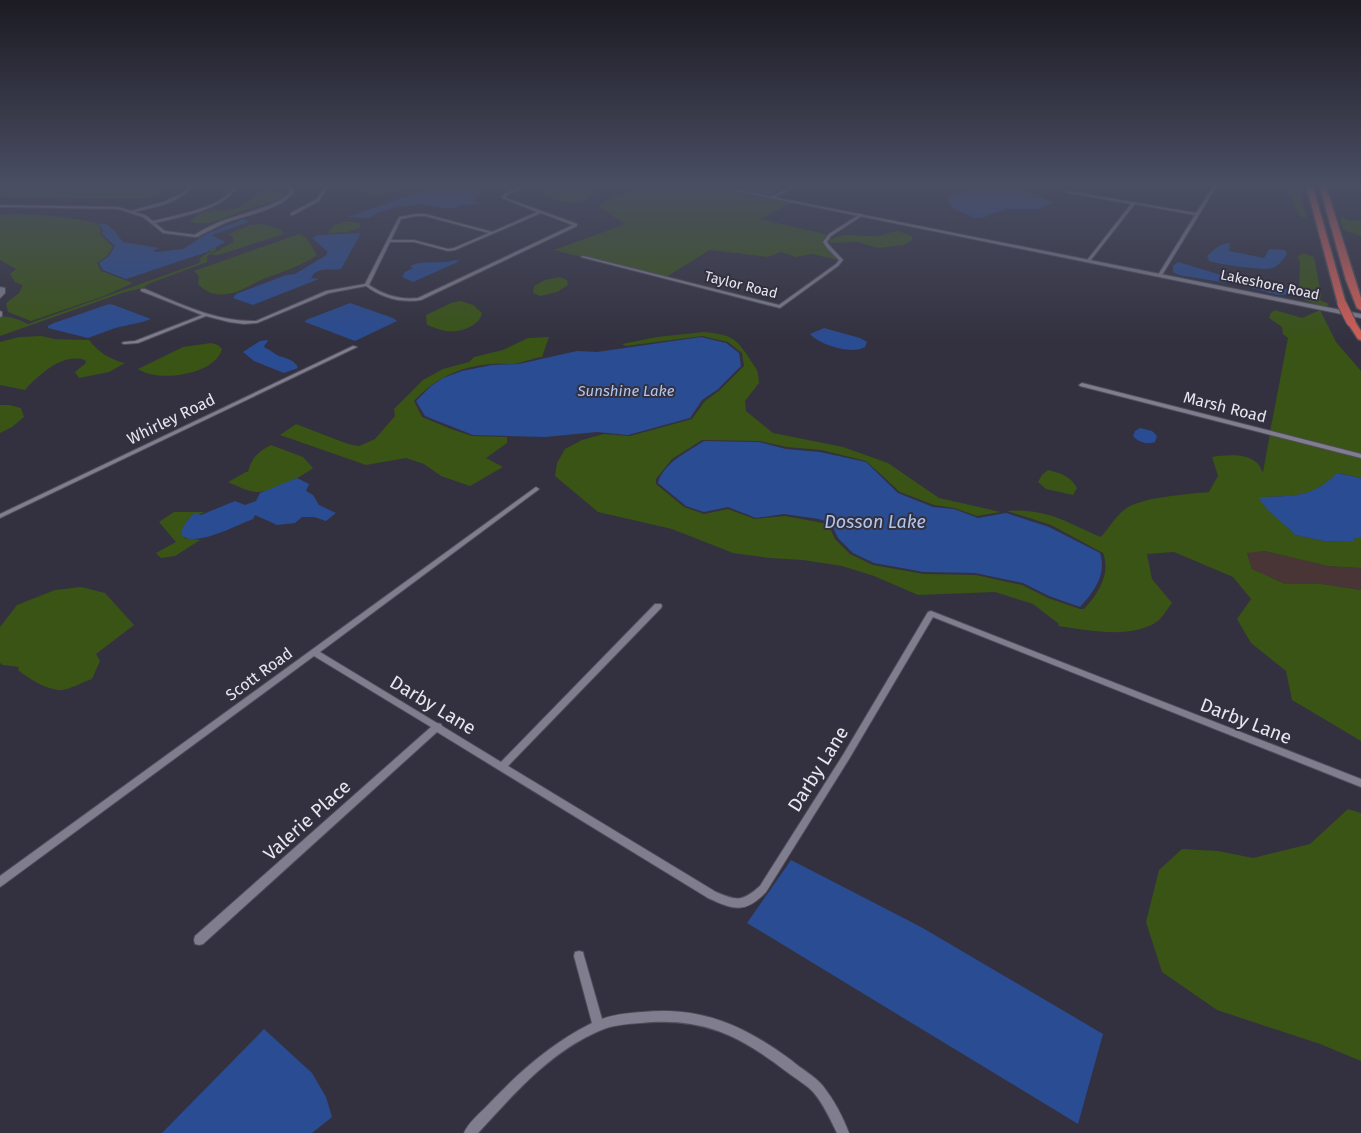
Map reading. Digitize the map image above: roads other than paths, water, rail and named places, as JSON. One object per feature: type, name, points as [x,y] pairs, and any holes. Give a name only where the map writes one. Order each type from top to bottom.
[{"type":"highway","points":[[1324,237],[1342,304],[1361,337]]},
{"type":"highway","points":[[1337,237],[1350,280],[1361,308]]},
{"type":"street","points":[[367,285],[392,237]]},
{"type":"street","points":[[390,241],[414,241],[448,250],[484,237]]},
{"type":"street","points":[[143,290],[207,314],[247,323],[257,322],[328,292],[367,285],[375,291],[402,299],[419,299],[551,237]]},
{"type":"street","name":"Taylor Road","points":[[583,257],[780,307],[837,266],[841,260],[839,256],[827,247],[825,242],[829,237]]},
{"type":"street","name":"Lakeshore Road","points":[[971,237],[1361,316]]},
{"type":"street","points":[[1088,260],[1107,237]]},
{"type":"street","points":[[1160,275],[1183,237]]},
{"type":"street","points":[[0,288],[3,290],[3,293],[0,297]]},
{"type":"street","points":[[124,343],[136,342],[207,314]]},
{"type":"street","name":"Whirley Road","points":[[0,516],[355,347]]},
{"type":"street","name":"Marsh Road","points":[[1082,385],[1361,456]]},
{"type":"street","name":"Scott Road","points":[[0,882],[536,489]]},
{"type":"street","points":[[502,766],[658,606]]},
{"type":"street","name":"Darby Lane","points":[[314,652],[712,895],[730,903],[741,904],[753,899],[763,889],[846,757],[931,614],[1361,783]]},
{"type":"street","name":"Valerie Place","points":[[199,940],[438,726]]},
{"type":"street","points":[[579,956],[598,1025]]},
{"type":"street","points":[[470,1133],[510,1090],[544,1059],[598,1025],[644,1016],[698,1018],[729,1028],[769,1050],[821,1092],[843,1133]]},
{"type":"water","points":[[105,237],[119,237],[123,242],[159,248],[153,251],[156,252],[183,249],[202,237],[215,237],[225,242],[207,252],[126,279],[103,270],[99,263],[109,256],[115,246]]},
{"type":"water","points":[[359,237],[341,269],[320,270],[311,278],[319,279],[253,305],[233,298],[236,294],[286,275],[295,274],[325,256],[328,252],[312,238]]},
{"type":"water","points":[[1230,243],[1229,251],[1264,258],[1269,249],[1285,250],[1287,254],[1279,264],[1268,269],[1241,267],[1209,261],[1207,256],[1220,245]]},
{"type":"water","points":[[460,261],[413,282],[402,277],[405,272],[413,268],[410,266],[416,264]]},
{"type":"water","points":[[1178,262],[1231,278],[1227,283],[1179,275],[1173,272],[1173,266]]},
{"type":"water","points":[[1251,284],[1294,290],[1295,294],[1278,295],[1248,287]]},
{"type":"water","points":[[350,303],[397,321],[355,341],[305,322]]},
{"type":"water","points":[[109,304],[151,319],[115,328],[88,338],[48,328],[48,326],[54,323]]},
{"type":"water","points":[[824,328],[860,338],[867,342],[865,347],[859,349],[836,348],[821,342],[810,334]]},
{"type":"water","name":"Sunshine Lake","points":[[701,337],[726,343],[739,353],[741,366],[717,390],[702,400],[690,418],[628,435],[597,432],[545,437],[473,435],[425,416],[416,401],[431,386],[443,378],[462,371],[492,365],[519,364],[577,351],[597,352]]},
{"type":"water","points":[[267,340],[265,348],[293,361],[298,368],[284,373],[254,361],[243,352],[260,341]]},
{"type":"water","points":[[1140,428],[1152,431],[1157,436],[1155,442],[1146,443],[1135,438],[1133,436],[1135,431]]},
{"type":"water","name":"Dosson Lake","points":[[704,441],[759,442],[786,449],[820,452],[866,462],[898,493],[933,507],[954,509],[978,518],[1006,513],[1049,527],[1100,553],[1102,568],[1098,582],[1080,607],[1049,596],[1023,583],[975,573],[924,572],[874,563],[853,553],[838,538],[831,523],[819,519],[784,514],[756,518],[728,507],[704,512],[686,506],[658,483],[665,469],[684,453]]},
{"type":"water","points":[[1337,473],[1361,478],[1361,538],[1355,538],[1352,542],[1324,541],[1295,535],[1265,507],[1259,497],[1301,494],[1319,487]]},
{"type":"water","points":[[297,478],[309,484],[306,491],[313,495],[319,505],[336,513],[326,521],[314,517],[302,517],[295,523],[277,525],[255,515],[253,519],[206,537],[196,539],[181,535],[182,529],[195,513],[201,515],[235,501],[245,505],[256,501],[260,493]]},
{"type":"water","points":[[791,860],[921,927],[1103,1034],[1078,1124],[747,923]]},
{"type":"water","points":[[264,1029],[312,1073],[326,1097],[332,1117],[312,1133],[162,1133]]}]
